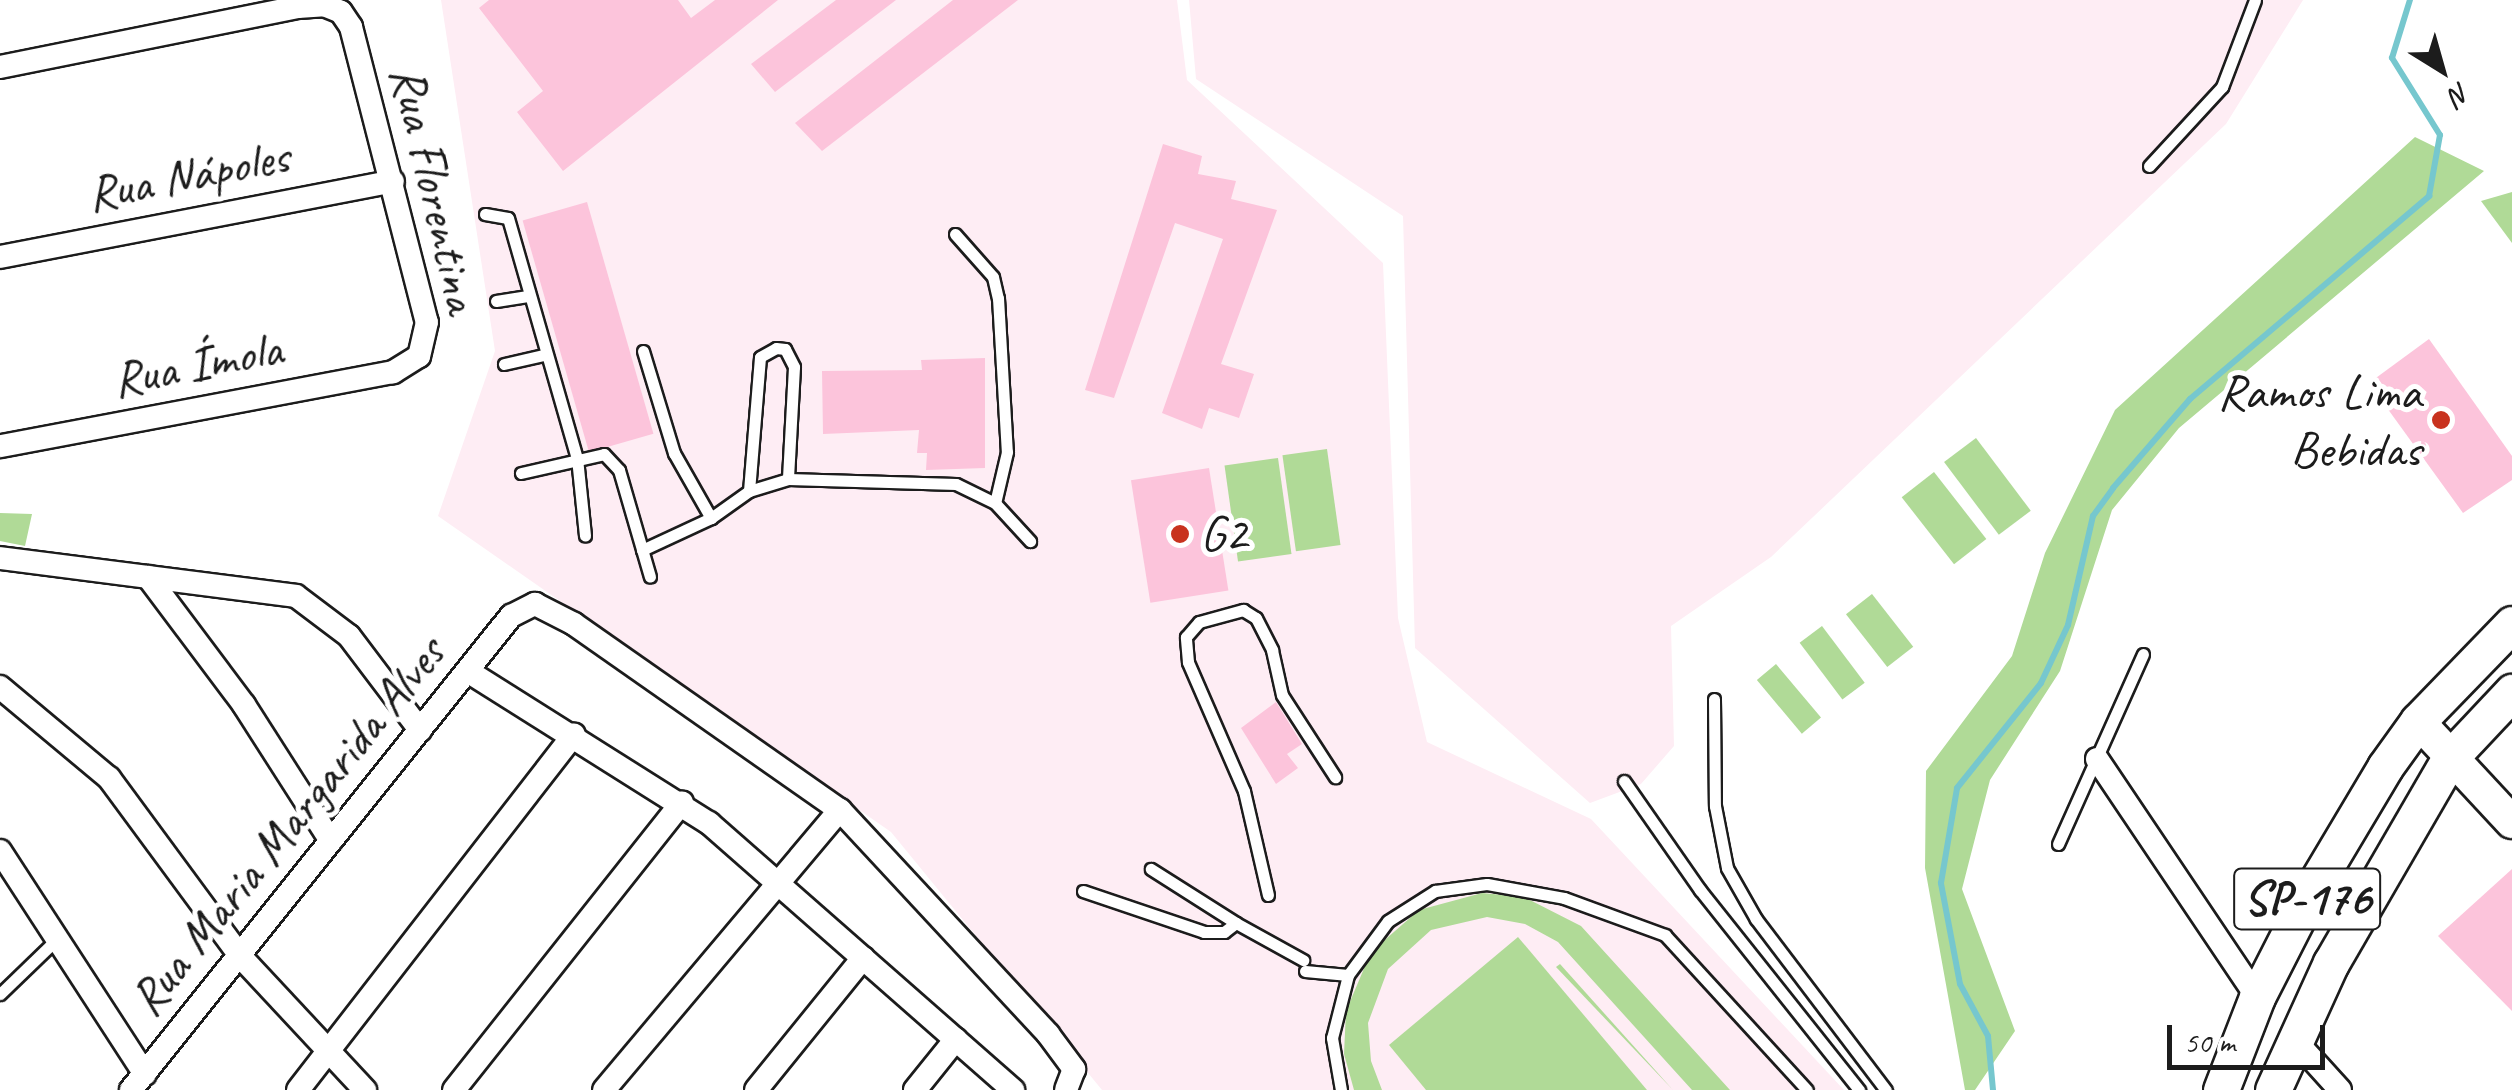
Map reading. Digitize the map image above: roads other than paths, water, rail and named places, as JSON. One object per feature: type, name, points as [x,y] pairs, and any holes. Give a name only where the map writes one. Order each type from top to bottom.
[{"type":"main road","name":"SP-176","points":[[2220,1090],[2257,997],[2318,879],[2418,722],[2512,624]]},
{"type":"main road","name":"SP-176","points":[[2273,1090],[2293,1038],[2450,758],[2512,692]]},
{"type":"street","name":"Rua Florentina","points":[[0,66],[298,7],[324,4],[341,12],[352,28],[427,322],[426,341],[408,365]]},
{"type":"street","name":"Rua Nápoles","points":[[0,257],[393,181]]},
{"type":"street","name":"Rua Ímola","points":[[0,446],[408,365]]},
{"type":"street","points":[[0,558],[296,596],[349,636],[420,730]]},
{"type":"street","points":[[148,577],[244,705],[330,841]]},
{"type":"street","name":"Rua Maria Margarida Alves","points":[[138,1082],[511,616],[526,605],[551,610],[804,779],[840,810]]},
{"type":"street","points":[[470,672],[682,802],[780,883],[1014,1090]]},
{"type":"street","points":[[0,687],[110,778],[240,957],[364,1090]]},
{"type":"street","points":[[2418,722],[2512,822]]},
{"type":"street","points":[[298,1090],[574,734]]},
{"type":"street","points":[[2097,759],[2257,997]]},
{"type":"street","points":[[454,1090],[682,802]]},
{"type":"street","points":[[604,1090],[840,810],[1048,1034],[1074,1069],[1066,1090]]},
{"type":"street","points":[[0,851],[57,939],[138,1082]]},
{"type":"street","points":[[756,1090],[864,958]]},
{"type":"street","points":[[2293,1038],[2340,1090]]},
{"type":"street","points":[[914,1090],[956,1039]]},
{"type":"lane","points":[[2149,166],[2222,87],[2255,0]]},
{"type":"lane","points":[[484,214],[508,218],[544,355],[577,458],[585,536]]},
{"type":"lane","points":[[955,234],[993,277],[998,298],[1007,438],[996,504]]},
{"type":"lane","points":[[496,301],[528,296]]},
{"type":"lane","points":[[749,491],[760,357],[776,348],[785,349],[794,367],[788,479]]},
{"type":"lane","points":[[643,350],[674,453],[711,518]]},
{"type":"lane","points":[[504,364],[544,355]]},
{"type":"lane","points":[[521,473],[604,454],[619,470],[650,577]]},
{"type":"lane","points":[[642,550],[711,518],[749,491],[788,479],[935,480],[996,504],[1030,541]]},
{"type":"lane","points":[[1268,895],[1244,791],[1188,662],[1186,637],[1199,622],[1243,610],[1256,618],[1272,650],[1282,695],[1336,777]]},
{"type":"lane","points":[[2058,844],[2143,654]]},
{"type":"lane","points":[[1714,699],[1715,806],[1727,868],[1756,918],[1886,1090]]},
{"type":"lane","points":[[1624,781],[1700,890],[1859,1090]]},
{"type":"lane","points":[[1151,869],[1304,966],[1348,976]]},
{"type":"lane","points":[[1341,1090],[1332,1038],[1348,976],[1388,922],[1435,891],[1486,884],[1564,898],[1665,936],[1807,1090]]},
{"type":"lane","points":[[1083,891],[1204,932],[1224,932],[1236,923]]},
{"type":"lane","points":[[0,994],[57,939]]},
{"type":"waterway","points":[[1993,1090],[1988,1036],[1960,984],[1941,883],[1957,788],[2041,683],[2068,625],[2093,516],[2113,488],[2190,399],[2429,196],[2440,135],[2392,58],[2410,0]]},
{"type":"place","name":"Ramos Lima Bebidas","points":[[2441,420]]},
{"type":"place","name":"G2","points":[[1180,534]]}]
